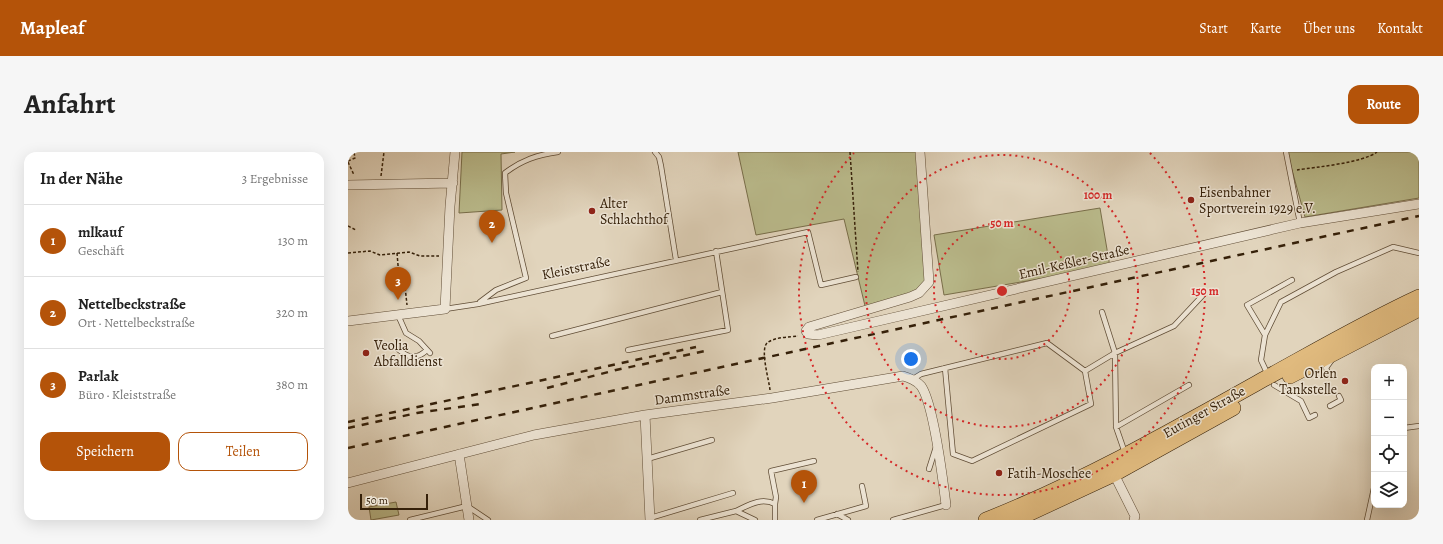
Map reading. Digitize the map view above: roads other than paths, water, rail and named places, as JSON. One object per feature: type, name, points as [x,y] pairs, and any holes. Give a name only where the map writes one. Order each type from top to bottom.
[{"type":"main road","name":"Eutinger Straße","points":[[1015,520],[1114,474],[1271,380],[1344,334],[1419,297]]},
{"type":"main road","name":"Eutinger Straße","points":[[986,520],[1062,487],[1126,456],[1271,380],[1338,350],[1419,309]]},
{"type":"street","points":[[445,309],[447,256],[455,152]]},
{"type":"street","name":"Emil-Keßler-Straße","points":[[920,152],[929,282],[919,293],[910,297],[808,327],[806,331],[808,334],[818,335],[1252,232],[1419,204]]},
{"type":"street","points":[[348,185],[453,183]]},
{"type":"street","name":"Kleiststraße","points":[[348,321],[445,309]]},
{"type":"street","name":"Dammstraße","points":[[348,482],[534,435],[645,415],[772,398],[895,377],[902,376],[913,379]]},
{"type":"street","points":[[913,379],[920,385],[925,394],[937,446],[946,505]]},
{"type":"street","points":[[645,415],[650,519]]},
{"type":"street","points":[[459,454],[469,520]]},
{"type":"street","points":[[1114,474],[1135,516],[1134,520]]},
{"type":"lane","points":[[478,304],[496,290],[526,278],[506,192],[505,173],[519,163],[537,155],[558,152]]},
{"type":"lane","points":[[655,152],[659,157],[661,166],[676,260]]},
{"type":"lane","points":[[1286,152],[1291,171],[1300,223]]},
{"type":"lane","name":"Kleiststraße","points":[[445,309],[478,304],[808,232],[821,285],[856,277]]},
{"type":"lane","points":[[1315,415],[1309,418],[1301,401],[1271,380],[1261,360],[1265,335],[1281,302],[1336,272],[1393,247],[1419,253]]},
{"type":"lane","points":[[628,350],[728,330],[716,251]]},
{"type":"lane","points":[[1265,335],[1247,304],[1292,280]]},
{"type":"lane","points":[[552,336],[722,292]]},
{"type":"lane","points":[[1085,371],[1115,353],[1174,326],[1203,295]]},
{"type":"lane","points":[[1102,312],[1115,353],[1116,427],[1126,456]]},
{"type":"lane","points":[[398,315],[406,333],[429,351],[421,356],[413,358],[406,356],[399,350]]},
{"type":"lane","points":[[913,379],[921,374],[945,368],[1047,343],[1085,371],[1091,404],[972,461],[953,454],[945,368]]},
{"type":"lane","points":[[1328,373],[1326,368],[1338,350]]},
{"type":"lane","points":[[1116,427],[1188,385]]},
{"type":"lane","points":[[1330,406],[1341,400],[1339,396]]},
{"type":"lane","points":[[1301,401],[1306,398]]},
{"type":"lane","points":[[1407,428],[1419,426]]},
{"type":"lane","points":[[647,459],[712,440]]},
{"type":"lane","points":[[929,469],[937,446]]},
{"type":"lane","points":[[775,520],[776,497],[771,471],[814,461]]},
{"type":"lane","points":[[817,520],[866,506],[862,486]]},
{"type":"lane","points":[[650,519],[733,493]]},
{"type":"lane","points":[[700,520],[736,511],[759,501],[768,501],[775,504]]},
{"type":"lane","points":[[1367,520],[1371,503]]},
{"type":"lane","points":[[893,520],[946,505]]},
{"type":"lane","points":[[410,520],[467,506],[488,520]]},
{"type":"lane","points":[[736,511],[755,520]]},
{"type":"lane","points":[[837,514],[848,520]]},
{"type":"railway","points":[[348,448],[1419,216]]},
{"type":"railway","points":[[348,422],[696,347]]},
{"type":"railway","points":[[547,388],[616,370],[705,351]]},
{"type":"railway","points":[[348,428],[417,413],[480,404]]},
{"type":"place","name":"Eisenbahner Sportverein 1929 e.V.","points":[[1191,200]]},
{"type":"place","name":"Alter Schlachthof","points":[[592,211]]},
{"type":"place","name":"Nettelbeckstraße","points":[[492,243]]},
{"type":"place","name":"Parlak","points":[[398,300]]},
{"type":"place","name":"Veolia Abfalldienst","points":[[366,353]]},
{"type":"place","name":"Orlen Tankstelle","points":[[1345,381]]},
{"type":"place","name":"Fatih-Moschee","points":[[999,473]]},
{"type":"place","name":"mlkauf","points":[[804,503]]}]
